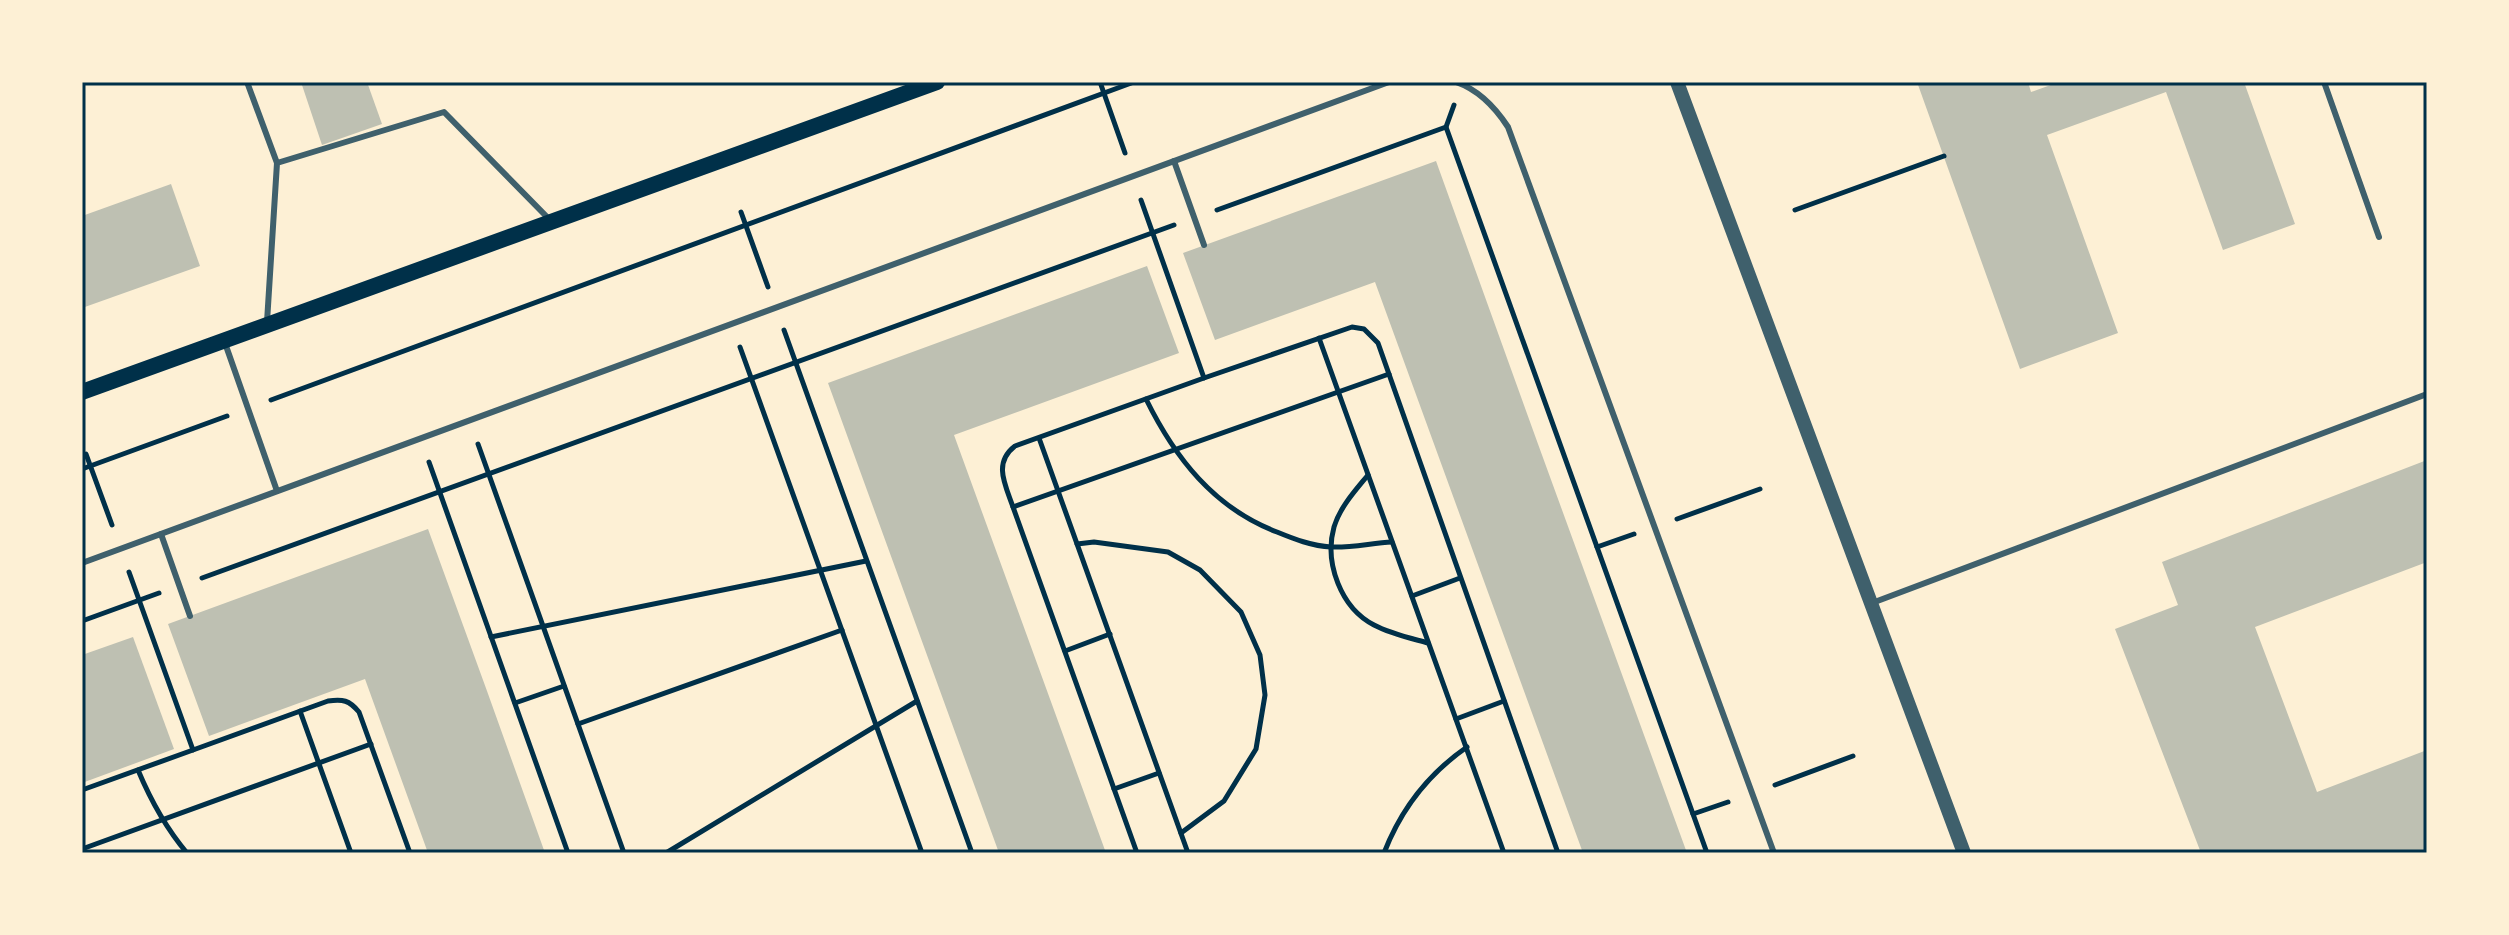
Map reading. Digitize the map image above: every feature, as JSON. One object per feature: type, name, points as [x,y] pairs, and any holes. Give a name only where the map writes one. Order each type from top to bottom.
[{"type":"main road","points":[[82,392],[937,82]]},
{"type":"street","points":[[1677,82],[1964,853]]},
{"type":"lane","points":[[247,82],[277,163],[267,326]]},
{"type":"lane","points":[[82,563],[1389,82]]},
{"type":"lane","points":[[1456,82],[1481,95],[1508,127],[1774,853]]},
{"type":"lane","points":[[2324,82],[2379,237]]},
{"type":"lane","points":[[277,163],[444,112],[552,222]]},
{"type":"lane","points":[[1174,161],[1204,245]]},
{"type":"lane","points":[[224,341],[277,491]]},
{"type":"lane","points":[[1872,603],[2427,394]]},
{"type":"lane","points":[[161,534],[190,616]]},
{"type":"path","points":[[82,469],[1134,82]]},
{"type":"path","points":[[82,621],[1446,127],[1707,853]]},
{"type":"path","points":[[1795,210],[1944,156]]},
{"type":"path","points":[[741,212],[972,853]]},
{"type":"path","points":[[1163,260],[1204,378]]},
{"type":"path","points":[[731,324],[922,853]]},
{"type":"path","points":[[1137,853],[1002,477],[1004,459],[1015,446],[1352,327],[1364,329],[1378,343],[1558,853]]},
{"type":"path","points":[[1319,338],[1504,853]]},
{"type":"path","points":[[1013,507],[1389,374]]},
{"type":"path","points":[[1146,399],[1174,450],[1198,480],[1246,518],[1291,538],[1331,547],[1392,542]]},
{"type":"path","points":[[469,420],[624,853]]},
{"type":"path","points":[[421,438],[568,853]]},
{"type":"path","points":[[1039,438],[1188,853]]},
{"type":"path","points":[[1368,475],[1346,502],[1334,527],[1331,547],[1339,586],[1350,605],[1372,624],[1400,636],[1429,643]]},
{"type":"path","points":[[1077,544],[1094,542],[1168,552],[1200,570],[1241,612],[1260,655],[1265,695],[1256,749],[1224,801],[1181,833]]},
{"type":"path","points":[[491,637],[866,561]]},
{"type":"path","points":[[1412,596],[1460,578]]},
{"type":"path","points":[[150,630],[193,750]]},
{"type":"path","points":[[578,724],[842,630]]},
{"type":"path","points":[[1065,651],[1110,634]]},
{"type":"path","points":[[515,703],[564,686]]},
{"type":"path","points":[[82,790],[328,701],[342,699],[351,702],[359,712],[410,853]]},
{"type":"path","points":[[666,853],[917,701]]},
{"type":"path","points":[[1456,719],[1504,701]]},
{"type":"path","points":[[300,711],[348,851]]},
{"type":"path","points":[[82,849],[371,744]]},
{"type":"path","points":[[1384,853],[1405,810],[1424,784],[1442,764],[1467,747]]},
{"type":"path","points":[[138,770],[161,820],[187,853]]},
{"type":"path","points":[[1114,789],[1159,773]]},
{"type":"building","points":[[301,82],[367,82],[382,124],[322,145]]},
{"type":"building","points":[[1917,82],[2028,82],[2031,92],[2059,82],[2244,82],[2295,224],[2223,250],[2166,92],[2047,135],[2118,333],[2020,369]]},
{"type":"building","points":[[1436,161],[1687,853],[1583,853],[1375,282],[1215,340],[1183,253]]},
{"type":"building","points":[[171,184],[200,266],[82,308],[82,216]]},
{"type":"building","points":[[1147,266],[1179,353],[954,435],[1106,853],[999,853],[828,383]]},
{"type":"building","points":[[2427,460],[2427,562],[2255,627],[2317,792],[2427,750],[2427,853],[2201,853],[2115,629],[2178,605],[2162,562]]},
{"type":"building","points":[[428,529],[545,853],[428,853],[365,679],[209,736],[168,624]]},
{"type":"building","points":[[133,637],[174,749],[82,783],[82,655]]}]
